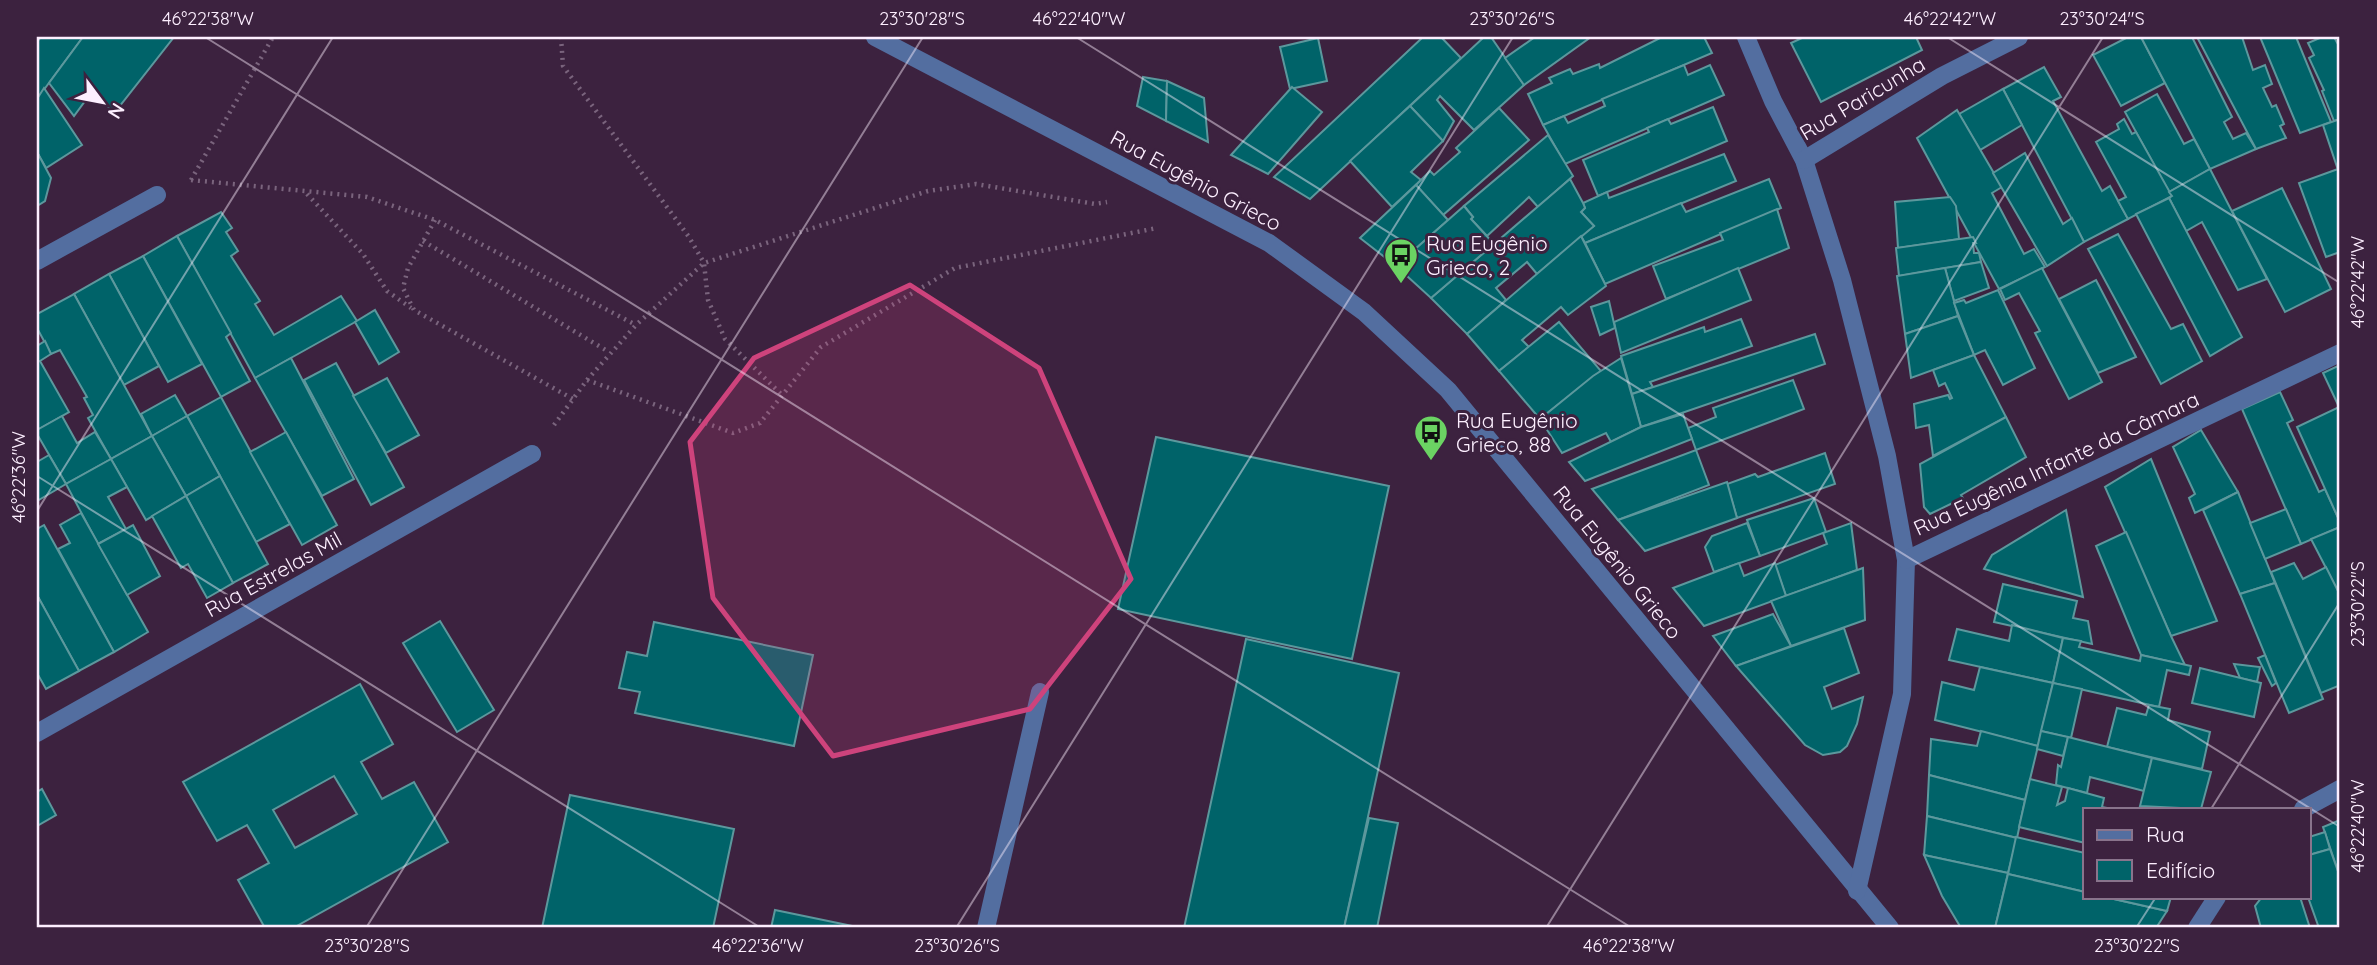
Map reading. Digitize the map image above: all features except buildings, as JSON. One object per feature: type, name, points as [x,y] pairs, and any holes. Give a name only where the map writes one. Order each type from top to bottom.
[{"type":"street","name":"Rua Eugênio Grieco","points":[[876,37],[1269,243],[1364,312],[1448,390],[1890,928]]},
{"type":"street","points":[[1746,37],[1773,101],[1804,160],[1842,280],[1881,429],[1906,560]]},
{"type":"street","name":"Rua Paricunha","points":[[1804,160],[1942,76],[2019,37]]},
{"type":"street","points":[[37,261],[156,195]]},
{"type":"street","name":"Rua Eugênia Infante da Câmara","points":[[1857,891],[1902,694],[1906,560],[2340,354]]},
{"type":"street","name":"Rua Estrelas Mil","points":[[37,733],[532,454]]},
{"type":"street","points":[[986,928],[1040,691]]},
{"type":"street","points":[[2305,808],[2340,789]]},
{"type":"street","points":[[2197,928],[2216,898]]},
{"type":"path","points":[[191,180],[273,37]]},
{"type":"path","points":[[561,37],[563,66],[688,237],[704,263],[708,300],[725,340],[782,395]]},
{"type":"path","points":[[156,195],[191,180],[367,197],[435,220],[636,325]]},
{"type":"path","points":[[532,454],[609,352],[704,263],[940,189],[976,184],[1095,204],[1170,191]]},
{"type":"path","points":[[306,193],[363,254],[387,291],[414,310],[573,399]]},
{"type":"path","points":[[587,380],[733,433],[760,423],[821,347],[955,268],[1216,216]]},
{"type":"path","points":[[414,310],[403,288],[408,268],[435,220]]},
{"type":"path","points":[[423,241],[609,352]]},
{"type":"highlighted area","points":[[910,285],[1039,368],[1131,579],[1030,709],[833,756],[713,598],[690,442],[754,358]]},
{"type":"place","name":"Rua Eugênio Grieco, 2","points":[[1401,285]]},
{"type":"place","name":"Rua Eugênio Grieco, 88","points":[[1431,462]]}]
